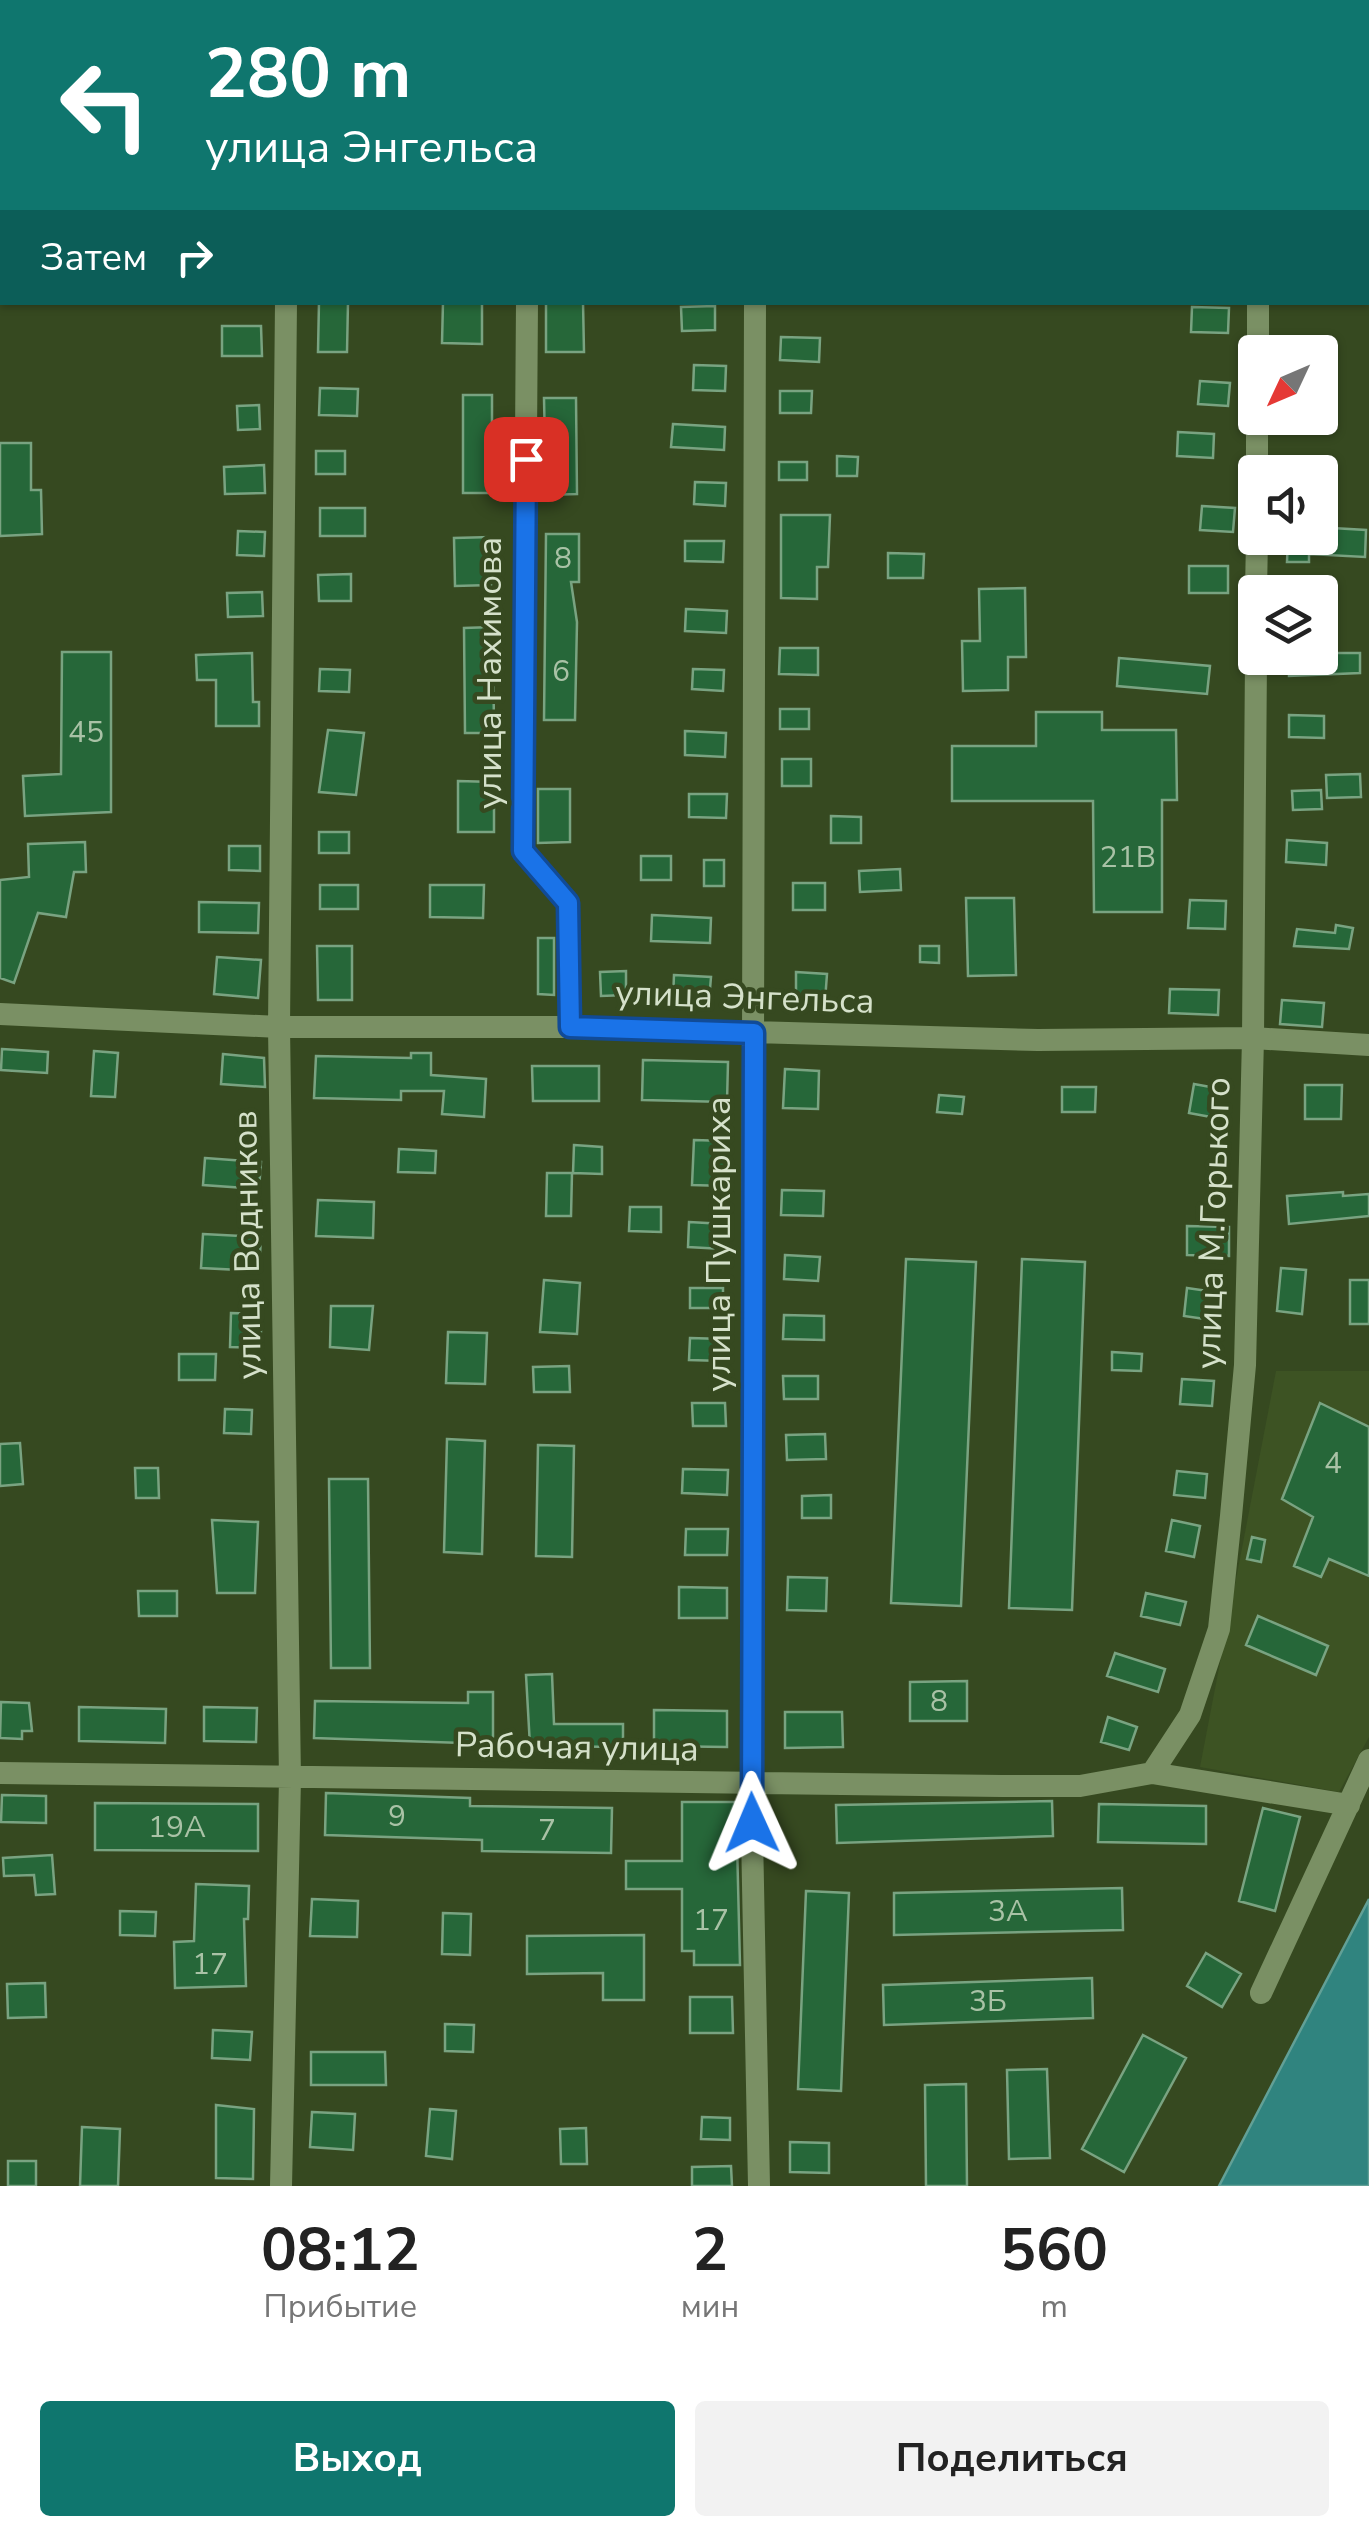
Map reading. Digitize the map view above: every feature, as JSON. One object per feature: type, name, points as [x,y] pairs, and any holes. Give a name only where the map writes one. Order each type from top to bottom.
[{"type":"street","name":"улица Водников","points":[[281,2186],[290,1779],[279,1027],[286,305]]},
{"type":"street","name":"улица Нахимова","points":[[527,305],[523,851],[568,903],[570,1027]]},
{"type":"street","name":"улица Пушкариха","points":[[755,305],[751,1784],[759,2186]]},
{"type":"street","points":[[1258,305],[1258,335]]},
{"type":"street","name":"улица М.Горького","points":[[1152,1772],[1190,1715],[1219,1629],[1244,1365],[1253,1038],[1256,675]]},
{"type":"street","name":"улица Энгельса","points":[[0,1014],[279,1027],[570,1027],[1038,1040],[1253,1038],[1369,1045]]},
{"type":"street","points":[[1262,1993],[1369,1760]]},
{"type":"street","points":[[1152,1772],[1349,1806]]},
{"type":"street","name":"Рабочая улица","points":[[0,1773],[1080,1786],[1152,1772]]},
{"type":"shaded area","points":[[1276,1371],[1369,1371],[1369,1737],[1339,1792],[1200,1767]]},
{"type":"water","points":[[1369,1899],[1369,2186],[1219,2186]]},
{"type":"building","points":[[319,305],[348,305],[347,352],[318,352]]},
{"type":"building","points":[[443,305],[482,305],[482,344],[442,343]]},
{"type":"building","points":[[546,305],[583,305],[584,352],[546,352]]},
{"type":"building","points":[[715,306],[715,330],[682,331],[681,307]]},
{"type":"building","points":[[1192,307],[1229,308],[1228,333],[1191,332]]},
{"type":"building","points":[[222,326],[261,326],[262,356],[222,356]]},
{"type":"building","points":[[781,337],[820,338],[819,362],[780,360]]},
{"type":"building","points":[[694,365],[726,366],[725,391],[693,390]]},
{"type":"building","points":[[1200,381],[1230,383],[1228,406],[1198,404]]},
{"type":"building","points":[[320,388],[358,389],[357,416],[319,415]]},
{"type":"building","points":[[780,391],[812,391],[811,413],[780,413]]},
{"type":"building","points":[[463,395],[492,395],[492,493],[463,493]]},
{"type":"building","points":[[544,398],[576,398],[577,494],[546,495]]},
{"type":"building","points":[[259,405],[260,429],[238,430],[237,406]]},
{"type":"building","points":[[673,424],[725,427],[724,450],[671,447]]},
{"type":"building","points":[[1178,432],[1214,434],[1213,458],[1177,456]]},
{"type":"building","points":[[0,443],[31,443],[31,490],[41,490],[42,534],[0,536]]},
{"type":"building","points":[[316,451],[345,451],[345,474],[316,474]]},
{"type":"building","points":[[837,456],[858,457],[857,476],[837,476]]},
{"type":"building","points":[[779,462],[807,462],[807,480],[779,480]]},
{"type":"building","points":[[264,465],[265,493],[225,494],[224,467]]},
{"type":"building","points":[[695,482],[726,483],[725,506],[694,504]]},
{"type":"building","points":[[1202,506],[1235,508],[1233,532],[1200,530]]},
{"type":"building","points":[[320,508],[365,508],[365,536],[320,536]]},
{"type":"building","points":[[781,515],[830,515],[828,567],[817,567],[817,599],[781,598]]},
{"type":"building","points":[[1338,528],[1366,530],[1365,557],[1328,555],[1338,555]]},
{"type":"building","points":[[238,531],[265,532],[264,556],[237,555]]},
{"type":"building","points":[[546,534],[579,534],[579,582],[571,582],[577,622],[575,720],[544,720]]},
{"type":"building","points":[[491,537],[491,585],[455,586],[454,538]]},
{"type":"building","points":[[685,541],[724,541],[723,562],[685,561]]},
{"type":"building","points":[[888,553],[924,554],[923,578],[888,578]]},
{"type":"building","points":[[1287,555],[1309,555],[1309,562],[1287,562]]},
{"type":"building","points":[[1189,566],[1228,566],[1228,593],[1189,593]]},
{"type":"building","points":[[351,574],[351,601],[319,601],[318,575]]},
{"type":"building","points":[[1025,588],[1026,657],[1008,657],[1008,690],[963,691],[962,641],[980,641],[979,589]]},
{"type":"building","points":[[262,592],[263,616],[228,617],[227,593]]},
{"type":"building","points":[[686,609],[727,611],[726,633],[685,631]]},
{"type":"building","points":[[493,627],[494,733],[465,733],[464,628]]},
{"type":"building","points":[[780,648],[818,648],[818,675],[779,674]]},
{"type":"building","points":[[62,652],[111,652],[111,812],[25,816],[23,776],[61,774]]},
{"type":"building","points":[[252,653],[253,702],[259,702],[259,726],[216,726],[216,680],[197,680],[196,655]]},
{"type":"building","points":[[1338,653],[1360,653],[1360,673],[1338,674]]},
{"type":"building","points":[[1119,658],[1210,666],[1207,694],[1117,686]]},
{"type":"building","points":[[320,669],[350,670],[349,692],[319,691]]},
{"type":"building","points":[[693,669],[724,670],[723,691],[692,689]]},
{"type":"building","points":[[780,709],[809,709],[809,729],[780,729]]},
{"type":"building","points":[[1036,712],[1102,712],[1102,730],[1176,730],[1177,800],[1162,800],[1162,912],[1094,912],[1093,801],[952,801],[952,746],[1036,746]]},
{"type":"building","points":[[1289,715],[1324,716],[1324,738],[1289,737]]},
{"type":"building","points":[[328,730],[364,733],[356,795],[319,792]]},
{"type":"building","points":[[685,731],[726,733],[725,757],[685,755]]},
{"type":"building","points":[[782,759],[811,759],[811,786],[782,786]]},
{"type":"building","points":[[1360,774],[1361,797],[1327,798],[1326,775]]},
{"type":"building","points":[[458,781],[494,782],[494,832],[458,832]]},
{"type":"building","points":[[538,789],[570,789],[570,842],[538,843]]},
{"type":"building","points":[[1321,790],[1322,809],[1293,810],[1292,791]]},
{"type":"building","points":[[689,794],[727,794],[726,818],[689,817]]},
{"type":"building","points":[[831,816],[861,817],[861,843],[831,843]]},
{"type":"building","points":[[319,832],[349,832],[349,853],[319,853]]},
{"type":"building","points":[[1287,840],[1327,843],[1326,865],[1286,862]]},
{"type":"building","points":[[85,842],[86,872],[74,872],[66,917],[38,913],[14,983],[0,978],[0,880],[29,877],[28,844]]},
{"type":"building","points":[[229,846],[260,846],[260,871],[229,870]]},
{"type":"building","points":[[641,856],[671,856],[671,880],[641,880]]},
{"type":"building","points":[[704,860],[724,860],[724,886],[704,886]]},
{"type":"building","points":[[900,869],[901,890],[860,892],[859,871]]},
{"type":"building","points":[[793,883],[825,883],[825,910],[793,910]]},
{"type":"building","points":[[320,885],[358,885],[358,909],[320,909]]},
{"type":"building","points":[[430,885],[484,885],[483,918],[430,917]]},
{"type":"building","points":[[966,898],[1014,898],[1016,975],[968,976]]},
{"type":"building","points":[[1190,900],[1226,901],[1225,929],[1188,928]]},
{"type":"building","points":[[199,902],[259,903],[258,933],[199,932]]},
{"type":"building","points":[[652,915],[711,918],[710,943],[651,941]]},
{"type":"building","points":[[1336,925],[1353,928],[1349,949],[1294,946],[1297,929],[1335,933]]},
{"type":"building","points":[[538,938],[554,938],[554,995],[538,994]]},
{"type":"building","points":[[317,946],[352,946],[352,1000],[318,1000]]},
{"type":"building","points":[[920,946],[939,946],[939,963],[920,962]]},
{"type":"building","points":[[217,957],[261,960],[258,998],[214,994]]},
{"type":"building","points":[[626,971],[626,995],[601,996],[600,972]]},
{"type":"building","points":[[796,972],[827,974],[825,1001],[796,1000]]},
{"type":"building","points":[[674,975],[711,977],[709,1001],[673,999]]},
{"type":"building","points":[[1170,989],[1219,990],[1218,1015],[1169,1013]]},
{"type":"building","points":[[1282,1000],[1324,1003],[1322,1027],[1280,1024]]},
{"type":"building","points":[[2,1049],[48,1052],[47,1073],[1,1070]]},
{"type":"building","points":[[94,1051],[118,1053],[115,1097],[91,1096]]},
{"type":"building","points":[[411,1053],[431,1053],[431,1075],[486,1079],[484,1117],[442,1114],[444,1091],[401,1091],[401,1100],[314,1098],[316,1056],[411,1058]]},
{"type":"building","points":[[223,1054],[264,1058],[265,1087],[221,1084]]},
{"type":"building","points":[[643,1060],[728,1062],[727,1102],[642,1100]]},
{"type":"building","points":[[532,1066],[599,1066],[599,1101],[533,1101]]},
{"type":"building","points":[[785,1069],[819,1071],[818,1109],[783,1108]]},
{"type":"building","points":[[1194,1084],[1216,1088],[1211,1117],[1189,1113]]},
{"type":"building","points":[[1305,1085],[1342,1085],[1341,1119],[1305,1119]]},
{"type":"building","points":[[1062,1087],[1096,1087],[1095,1112],[1062,1112]]},
{"type":"building","points":[[939,1095],[964,1097],[962,1114],[937,1112]]},
{"type":"building","points":[[694,1140],[726,1141],[725,1186],[692,1185]]},
{"type":"building","points":[[574,1145],[602,1147],[602,1174],[573,1173]]},
{"type":"building","points":[[399,1149],[436,1151],[435,1173],[398,1172]]},
{"type":"building","points":[[205,1158],[261,1162],[259,1189],[203,1185]]},
{"type":"building","points":[[547,1173],[572,1173],[571,1216],[546,1216]]},
{"type":"building","points":[[782,1190],[824,1191],[823,1216],[781,1215]]},
{"type":"building","points":[[1343,1192],[1343,1196],[1369,1194],[1369,1216],[1289,1224],[1287,1196]]},
{"type":"building","points":[[318,1200],[374,1202],[373,1238],[316,1236]]},
{"type":"building","points":[[630,1207],[661,1207],[661,1232],[629,1231]]},
{"type":"building","points":[[689,1222],[724,1224],[723,1249],[688,1247]]},
{"type":"building","points":[[1187,1226],[1229,1227],[1229,1256],[1187,1255]]},
{"type":"building","points":[[203,1234],[261,1237],[259,1271],[201,1268]]},
{"type":"building","points":[[785,1255],[820,1257],[818,1281],[784,1279]]},
{"type":"building","points":[[906,1259],[976,1262],[961,1606],[891,1603]]},
{"type":"building","points":[[1022,1259],[1085,1262],[1072,1610],[1009,1608]]},
{"type":"building","points":[[1281,1268],[1306,1270],[1302,1314],[1277,1311]]},
{"type":"building","points":[[544,1280],[580,1283],[577,1334],[540,1332]]},
{"type":"building","points":[[1350,1280],[1369,1280],[1369,1324],[1350,1324]]},
{"type":"building","points":[[690,1288],[723,1288],[723,1308],[690,1308]]},
{"type":"building","points":[[1187,1288],[1222,1293],[1219,1321],[1184,1316]]},
{"type":"building","points":[[331,1306],[373,1306],[369,1350],[330,1347]]},
{"type":"building","points":[[231,1313],[262,1314],[260,1348],[230,1347]]},
{"type":"building","points":[[784,1315],[824,1316],[824,1340],[783,1339]]},
{"type":"building","points":[[448,1332],[487,1333],[485,1384],[446,1383]]},
{"type":"building","points":[[690,1338],[723,1339],[723,1361],[689,1360]]},
{"type":"building","points":[[1112,1352],[1142,1354],[1141,1371],[1112,1370]]},
{"type":"building","points":[[179,1354],[216,1354],[215,1380],[179,1380]]},
{"type":"building","points":[[569,1366],[570,1392],[534,1392],[533,1367]]},
{"type":"building","points":[[783,1376],[818,1376],[818,1399],[784,1399]]},
{"type":"building","points":[[1182,1379],[1214,1381],[1212,1406],[1180,1404]]},
{"type":"building","points":[[692,1403],[725,1403],[726,1426],[693,1426]]},
{"type":"building","points":[[1320,1403],[1369,1427],[1369,1576],[1329,1559],[1321,1577],[1294,1566],[1313,1517],[1282,1499]]},
{"type":"building","points":[[225,1409],[252,1410],[251,1434],[224,1433]]},
{"type":"building","points":[[825,1434],[826,1459],[787,1460],[786,1435]]},
{"type":"building","points":[[447,1439],[485,1441],[482,1554],[444,1552]]},
{"type":"building","points":[[20,1443],[23,1484],[0,1486],[0,1444]]},
{"type":"building","points":[[538,1445],[574,1446],[572,1557],[536,1556]]},
{"type":"building","points":[[135,1468],[158,1468],[159,1498],[136,1498]]},
{"type":"building","points":[[683,1469],[728,1470],[727,1495],[682,1493]]},
{"type":"building","points":[[1177,1471],[1207,1474],[1205,1498],[1174,1495]]},
{"type":"building","points":[[329,1479],[368,1479],[370,1668],[331,1668]]},
{"type":"building","points":[[831,1495],[831,1518],[802,1518],[802,1496]]},
{"type":"building","points":[[212,1520],[258,1522],[255,1593],[217,1593]]},
{"type":"building","points":[[1172,1520],[1200,1526],[1194,1557],[1166,1551]]},
{"type":"building","points":[[686,1529],[728,1529],[727,1555],[685,1555]]},
{"type":"building","points":[[1252,1537],[1265,1540],[1261,1562],[1247,1559]]},
{"type":"building","points":[[788,1577],[827,1578],[826,1611],[787,1610]]},
{"type":"building","points":[[679,1587],[727,1588],[727,1618],[679,1618]]},
{"type":"building","points":[[138,1591],[177,1591],[177,1616],[139,1616]]},
{"type":"building","points":[[1146,1593],[1186,1602],[1180,1625],[1141,1616]]},
{"type":"building","points":[[1258,1616],[1328,1646],[1316,1675],[1246,1645]]},
{"type":"building","points":[[1115,1653],[1165,1669],[1158,1692],[1107,1676]]},
{"type":"building","points":[[552,1674],[554,1724],[623,1724],[623,1747],[530,1746],[526,1675]]},
{"type":"building","points":[[967,1681],[967,1721],[910,1721],[910,1682]]},
{"type":"building","points":[[468,1692],[493,1692],[493,1744],[314,1738],[315,1701],[468,1703]]},
{"type":"building","points":[[1,1702],[29,1703],[32,1731],[22,1731],[22,1739],[0,1738]]},
{"type":"building","points":[[79,1707],[166,1709],[165,1743],[79,1741]]},
{"type":"building","points":[[204,1707],[257,1708],[256,1742],[204,1741]]},
{"type":"building","points":[[654,1710],[727,1711],[727,1747],[654,1746]]},
{"type":"building","points":[[785,1712],[842,1712],[843,1747],[785,1748]]},
{"type":"building","points":[[1108,1717],[1137,1727],[1129,1750],[1101,1742]]},
{"type":"building","points":[[326,1793],[470,1798],[470,1806],[612,1808],[611,1853],[482,1851],[482,1840],[325,1835]]},
{"type":"building","points":[[2,1795],[46,1796],[46,1823],[1,1822]]},
{"type":"building","points":[[1052,1801],[1053,1836],[837,1843],[836,1805]]},
{"type":"building","points":[[682,1802],[736,1802],[740,1965],[694,1965],[694,1951],[682,1951],[682,1889],[626,1889],[626,1861],[682,1861]]},
{"type":"building","points":[[95,1803],[258,1804],[258,1851],[95,1850]]},
{"type":"building","points":[[1099,1804],[1206,1806],[1206,1844],[1098,1842]]},
{"type":"building","points":[[1263,1808],[1300,1817],[1275,1911],[1239,1901]]},
{"type":"building","points":[[52,1855],[55,1894],[36,1895],[34,1875],[4,1876],[3,1858]]},
{"type":"building","points":[[196,1884],[249,1886],[248,1919],[244,1919],[246,1986],[175,1988],[174,1942],[194,1941]]},
{"type":"building","points":[[1122,1888],[1123,1930],[894,1935],[894,1893]]},
{"type":"building","points":[[806,1891],[849,1893],[841,2091],[798,2089]]},
{"type":"building","points":[[312,1899],[358,1901],[357,1937],[310,1936]]},
{"type":"building","points":[[120,1911],[156,1912],[155,1936],[120,1935]]},
{"type":"building","points":[[443,1913],[471,1914],[470,1955],[442,1954]]},
{"type":"building","points":[[644,1935],[644,2000],[603,2000],[603,1973],[527,1974],[527,1936]]},
{"type":"building","points":[[1206,1953],[1241,1974],[1222,2007],[1187,1986]]},
{"type":"building","points":[[1092,1978],[1093,2018],[884,2025],[883,1985]]},
{"type":"building","points":[[45,1983],[46,2017],[8,2018],[7,1984]]},
{"type":"building","points":[[690,1997],[732,1997],[733,2033],[690,2033]]},
{"type":"building","points":[[445,2024],[474,2025],[473,2052],[445,2051]]},
{"type":"building","points":[[213,2030],[252,2032],[250,2060],[212,2058]]},
{"type":"building","points":[[1143,2035],[1186,2058],[1124,2172],[1082,2149]]},
{"type":"building","points":[[311,2052],[385,2052],[386,2085],[311,2085]]},
{"type":"building","points":[[1047,2069],[1050,2158],[1009,2159],[1007,2070]]},
{"type":"building","points":[[966,2084],[967,2186],[926,2186],[925,2085]]},
{"type":"building","points":[[216,2105],[254,2109],[253,2179],[216,2178]]},
{"type":"building","points":[[430,2109],[456,2111],[452,2159],[426,2156]]},
{"type":"building","points":[[312,2112],[355,2114],[353,2150],[310,2147]]},
{"type":"building","points":[[702,2117],[730,2118],[730,2140],[701,2139]]},
{"type":"building","points":[[82,2127],[120,2129],[118,2186],[80,2186]]},
{"type":"building","points":[[586,2128],[587,2164],[561,2164],[560,2129]]},
{"type":"building","points":[[790,2142],[829,2143],[829,2173],[790,2172]]},
{"type":"building","points":[[8,2161],[36,2161],[36,2186],[8,2186]]},
{"type":"building","points":[[731,2166],[732,2186],[692,2186],[692,2167]]},
{"type":"route","points":[[526,459],[523,851],[568,903],[570,1027],[754,1033],[752,1823]]}]
